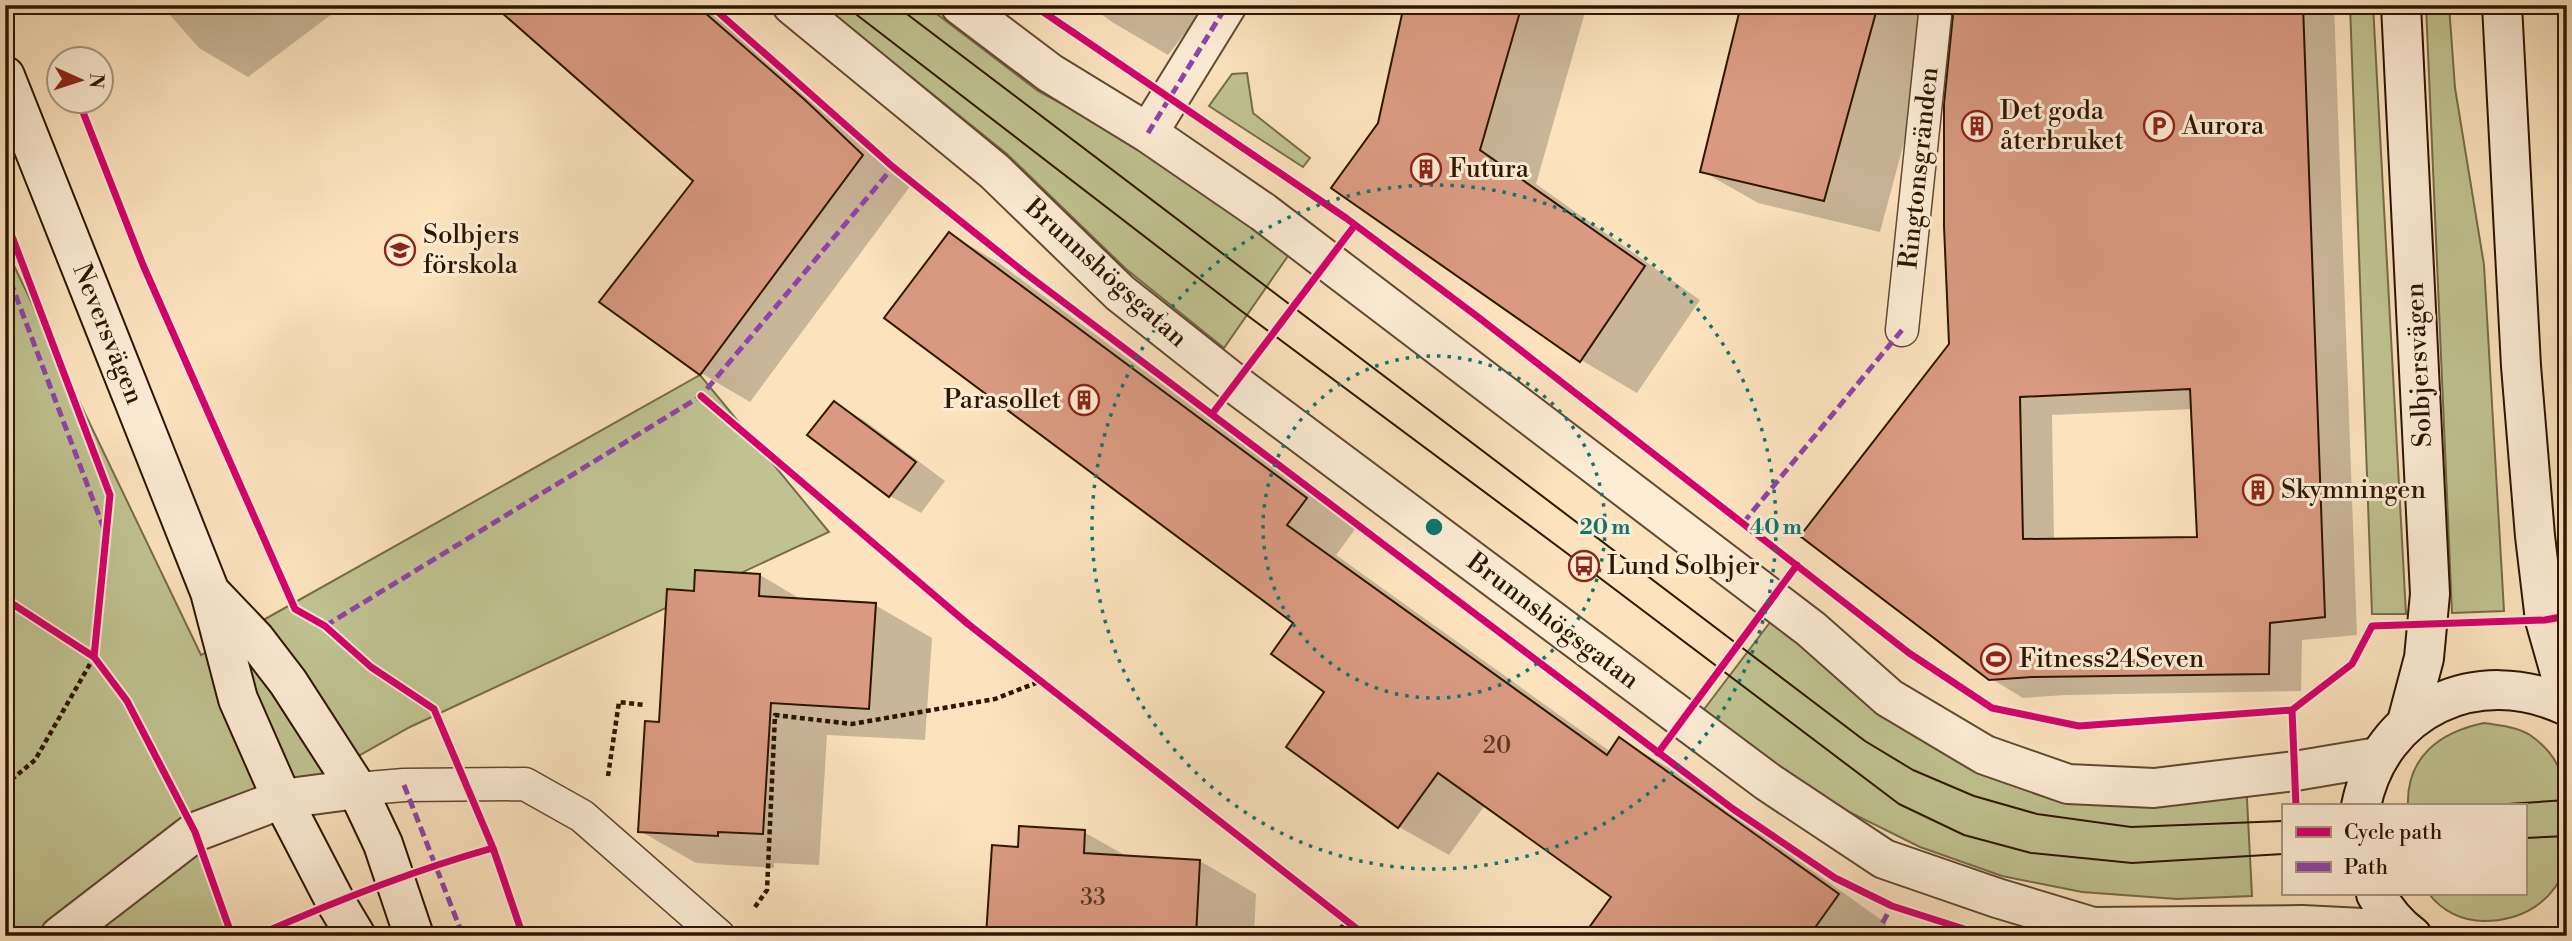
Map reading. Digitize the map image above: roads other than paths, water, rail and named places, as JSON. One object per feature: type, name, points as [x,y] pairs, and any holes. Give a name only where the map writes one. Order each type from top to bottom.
[{"type":"street","name":"Brunnshögsgatan","points":[[792,5],[994,171],[1120,292],[1246,392],[1768,782],[1884,859],[2090,931],[2302,925],[2408,933]]},
{"type":"street","points":[[960,5],[1050,73],[1148,133],[1263,212],[1811,629],[1889,698],[1985,755],[2068,783],[2154,788],[2295,771],[2378,757]]},
{"type":"street","points":[[1148,133],[1227,5]]},
{"type":"street","name":"Solbjersvägen","points":[[2401,5],[2430,594],[2424,658],[2407,722]]},
{"type":"street","points":[[2502,5],[2522,366],[2535,536],[2545,620],[2567,697]]},
{"type":"street","name":"Neversvägen","points":[[5,76],[210,592],[239,699],[282,799],[334,901],[356,936]]},
{"type":"street","name":"Neversvägen","points":[[210,592],[255,639],[288,682],[357,789],[383,844],[414,936]]},
{"type":"street","name":"Solbjersvägen","points":[[2361,804],[2365,785],[2378,757],[2407,722],[2450,697],[2486,689],[2523,691],[2567,706]]},
{"type":"street","points":[[60,936],[195,832],[282,799],[357,789]]},
{"type":"street","points":[[2377,895],[2408,933]]},
{"type":"lane","name":"Ringtonsgränden","points":[[1902,330],[1936,5]]},
{"type":"lane","points":[[357,789],[453,783],[525,784],[582,816],[719,936]]},
{"type":"tram line","points":[[844,5],[1240,310],[1899,804],[1964,835],[2031,853],[2132,863],[2282,854]]},
{"type":"tram line","points":[[895,5],[1865,741],[1913,770],[1974,796],[2037,814],[2131,827],[2282,821]]},
{"type":"tram line","points":[[2506,804],[2567,800]]},
{"type":"tram line","points":[[2526,838],[2567,836]]},
{"type":"place","name":"Det goda återbruket","points":[[1977,126]]},
{"type":"place","name":"Aurora","points":[[2159,126]]},
{"type":"place","name":"Futura","points":[[1426,169]]},
{"type":"place","name":"Solbjers förskola","points":[[400,250]]},
{"type":"place","name":"Parasollet","points":[[1084,400]]},
{"type":"place","name":"Skymningen","points":[[2258,490]]},
{"type":"place","name":"Lund Solbjer","points":[[1584,566]]},
{"type":"place","name":"Fitness24Seven","points":[[1996,659]]}]
